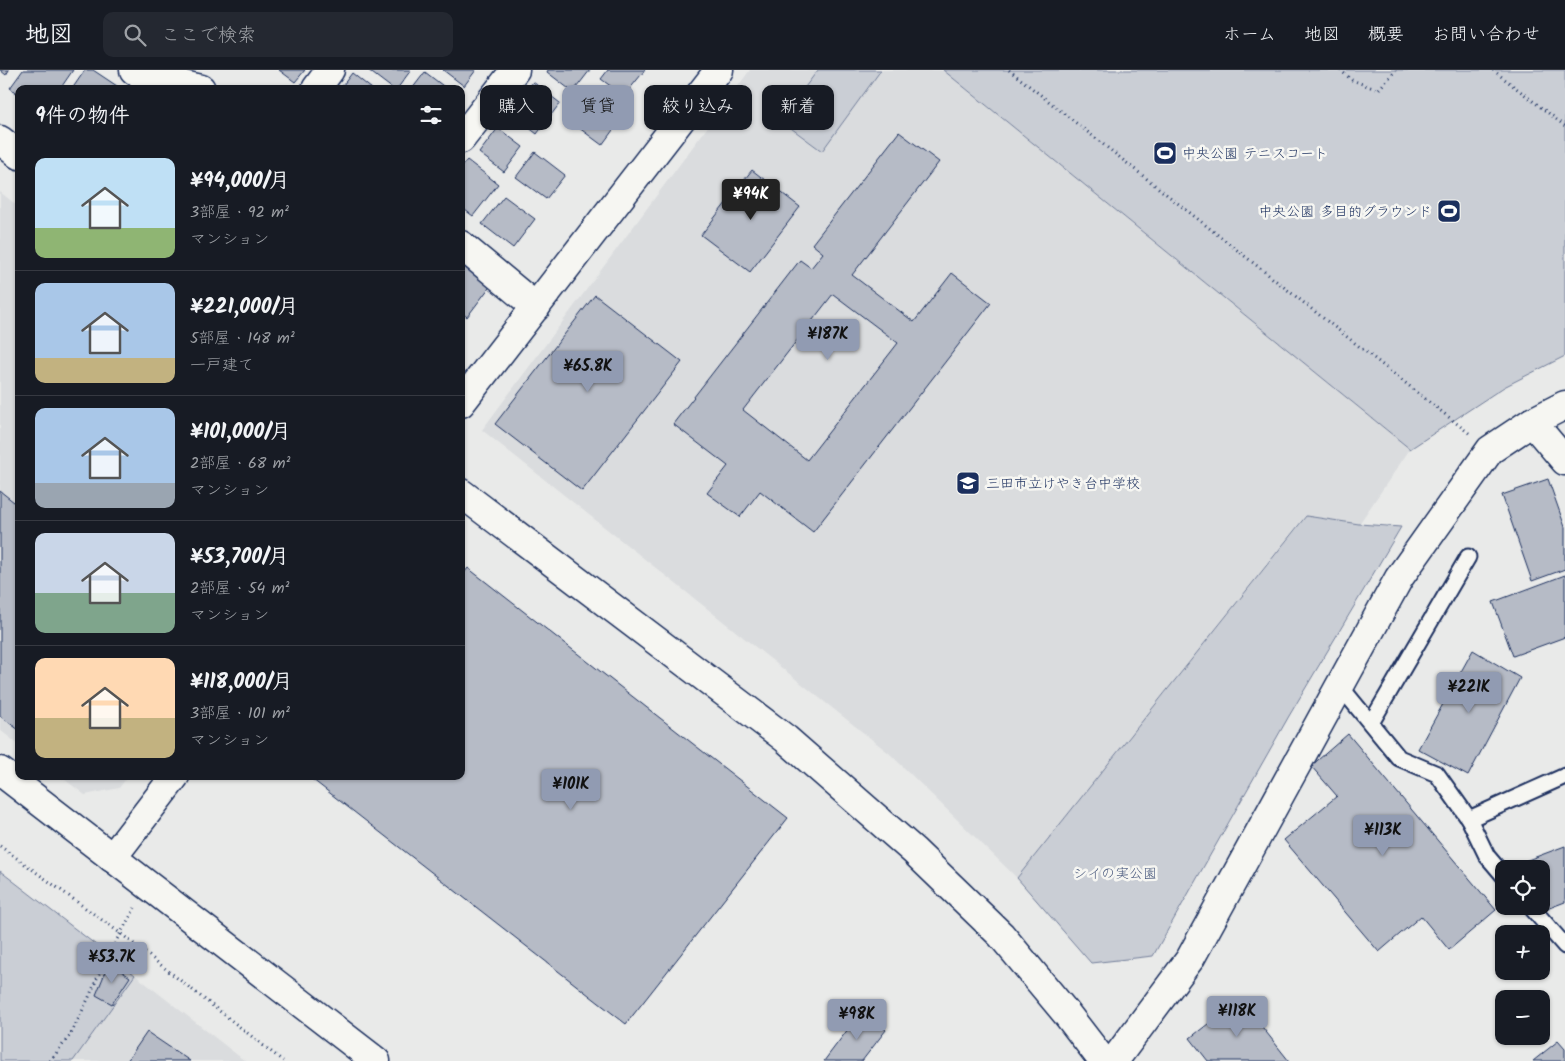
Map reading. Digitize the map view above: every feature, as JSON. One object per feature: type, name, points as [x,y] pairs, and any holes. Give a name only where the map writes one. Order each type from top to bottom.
[{"type":"street","points":[[319,85],[330,70]]},
{"type":"street","points":[[465,134],[516,70]]},
{"type":"street","points":[[465,398],[719,70]]},
{"type":"street","points":[[141,72],[188,85]]},
{"type":"street","points":[[0,140],[15,151]]},
{"type":"street","points":[[465,248],[536,307]]},
{"type":"street","points":[[1114,1061],[1190,959],[1399,578],[1490,450],[1532,422],[1565,405]]},
{"type":"street","points":[[1532,422],[1565,461]]},
{"type":"street","points":[[465,496],[786,739],[914,851],[1001,935],[1103,1061]]},
{"type":"street","points":[[0,771],[376,1061]]},
{"type":"street","points":[[112,858],[172,780]]},
{"type":"lane","points":[[1370,723],[1468,557]]},
{"type":"lane","points":[[1340,686],[1399,758],[1437,774],[1469,818],[1486,856],[1495,866]]},
{"type":"lane","points":[[1469,818],[1565,776]]},
{"type":"lane","points":[[1538,915],[1565,946]]},
{"type":"path","points":[[1009,70],[1490,450]]},
{"type":"path","points":[[1340,70],[1352,80],[1378,90],[1396,70]]},
{"type":"path","points":[[1493,70],[1565,126]]},
{"type":"path","points":[[0,846],[120,933],[283,1061]]},
{"type":"path","points":[[50,1061],[71,1034],[104,962],[148,886]]},
{"type":"shaded area","name":"三田市立けやき台中学校","points":[[750,70],[943,70],[1410,449],[1359,524],[1305,516],[1017,878],[889,753],[482,430],[705,130],[752,130],[752,85],[739,85]]},
{"type":"shaded area","points":[[0,192],[15,204],[15,742],[0,730]]},
{"type":"shaded area","points":[[65,780],[125,780],[119,788],[85,795]]},
{"type":"shaded area","points":[[0,871],[135,975],[245,1061],[0,1061]]},
{"type":"green space","points":[[818,70],[881,70],[822,151],[794,130],[834,130],[834,85],[807,85]]},
{"type":"green space","points":[[943,70],[1565,70],[1565,356],[1504,387],[1410,449]]},
{"type":"green space","name":"シイの実公園","points":[[1306,516],[1359,524],[1401,527],[1289,716],[1153,956],[1091,963],[1017,878]]},
{"type":"green space","points":[[0,871],[135,975],[73,1061],[0,1061]]},
{"type":"building","points":[[0,70],[9,70],[6,75]]},
{"type":"building","points":[[23,70],[73,70],[63,85],[15,85],[15,92],[10,88]]},
{"type":"building","points":[[85,70],[93,70],[116,85],[75,85]]},
{"type":"building","points":[[279,70],[305,70],[295,82]]},
{"type":"building","points":[[368,70],[411,70],[400,85],[388,85]]},
{"type":"building","points":[[443,70],[476,70],[465,85]]},
{"type":"building","points":[[548,70],[590,70],[578,85],[564,85],[547,72]]},
{"type":"building","points":[[608,70],[645,70],[633,85],[609,85],[601,79]]},
{"type":"building","points":[[425,72],[442,85],[415,85]]},
{"type":"building","points":[[352,73],[367,85],[343,85]]},
{"type":"building","points":[[552,97],[560,103],[552,114]]},
{"type":"building","points":[[496,130],[501,130],[523,147],[504,172],[479,153]]},
{"type":"building","points":[[532,130],[540,130],[537,134]]},
{"type":"building","points":[[582,130],[613,130],[602,145]]},
{"type":"building","points":[[899,132],[939,162],[852,275],[914,322],[952,273],[991,303],[813,532],[760,491],[740,517],[707,493],[728,466],[673,424],[800,260],[811,268],[823,253],[812,244]],"holes":[[[833,294],[898,343],[807,460],[743,410]]]},
{"type":"building","points":[[535,152],[565,175],[546,199],[516,177]]},
{"type":"building","points":[[467,160],[498,184],[473,216],[465,210],[465,162]]},
{"type":"building","points":[[752,170],[800,207],[750,272],[701,235]]},
{"type":"building","points":[[504,196],[535,219],[513,248],[482,224]]},
{"type":"building","points":[[465,263],[492,284],[467,317],[465,315]]},
{"type":"building","points":[[595,295],[682,362],[582,491],[495,424]]},
{"type":"building","points":[[1548,479],[1565,527],[1565,569],[1532,581],[1502,495]]},
{"type":"building","points":[[0,491],[15,503],[15,727],[0,716]]},
{"type":"building","points":[[468,568],[788,818],[626,1024],[313,780],[465,780],[465,572]]},
{"type":"building","points":[[1565,575],[1565,637],[1513,656],[1493,602]]},
{"type":"building","points":[[1473,650],[1520,678],[1468,776],[1418,749]]},
{"type":"building","points":[[1348,734],[1495,911],[1449,950],[1421,916],[1379,952],[1284,840],[1337,796],[1311,766]]},
{"type":"building","points":[[1565,846],[1565,902],[1550,908],[1550,860],[1528,860]]},
{"type":"building","points":[[109,963],[130,977],[112,1004],[96,995]]},
{"type":"building","points":[[1240,999],[1289,1061],[1208,1061],[1190,1038]]},
{"type":"building","points":[[861,1012],[886,1030],[862,1061],[824,1061]]},
{"type":"building","points":[[147,1032],[190,1061],[127,1061]]},
{"type":"building","points":[[1558,1041],[1565,1049],[1565,1061],[1533,1061]]},
{"type":"place","name":"中央公園 テニスコート","points":[[1165,153]]},
{"type":"place","name":"中央公園 多目的グラウンド","points":[[1449,211]]},
{"type":"place","name":"三田市立けやき台中学校","points":[[968,483]]}]
